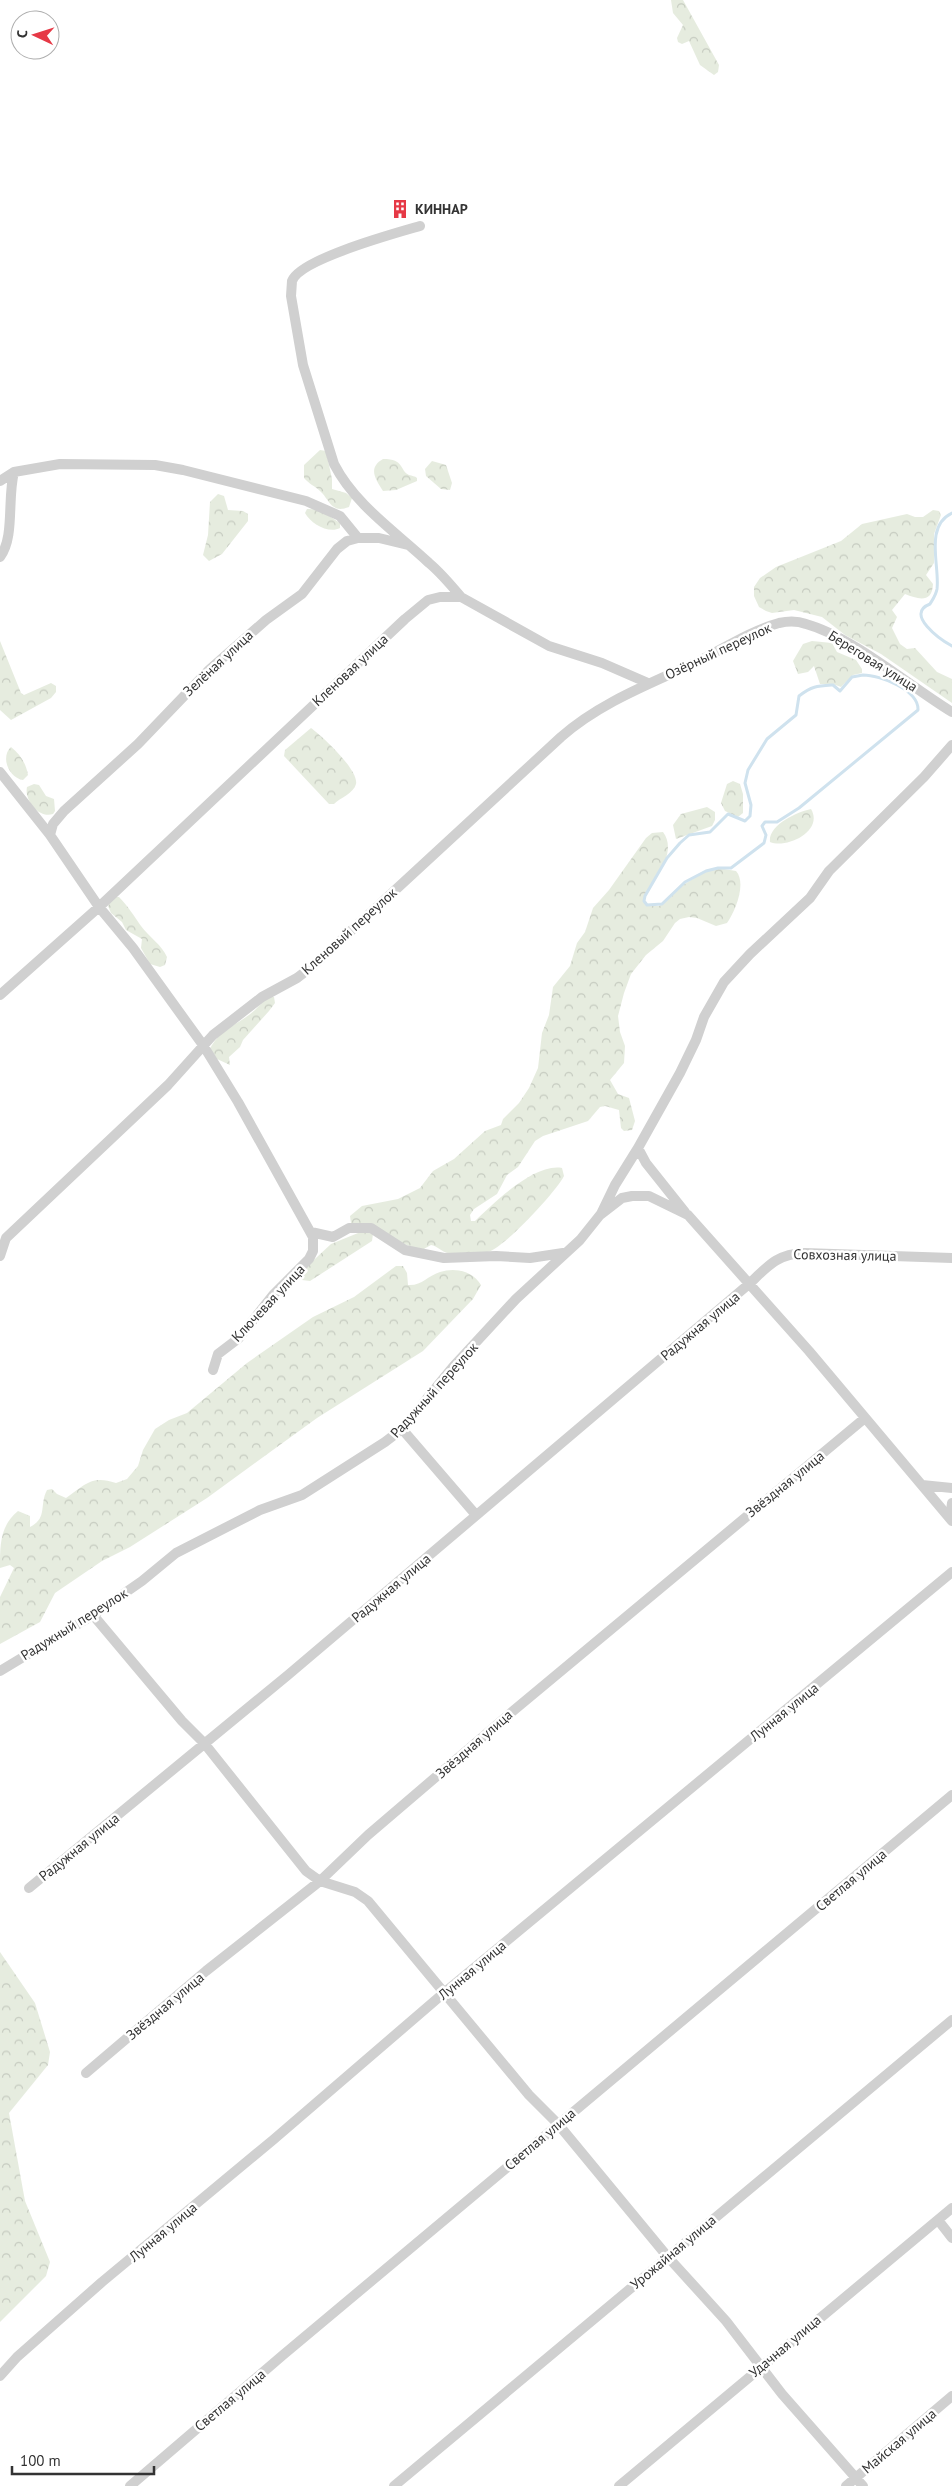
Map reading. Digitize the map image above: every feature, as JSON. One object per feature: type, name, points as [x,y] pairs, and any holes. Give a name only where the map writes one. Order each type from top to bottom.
[{"type":"street","points":[[420,226],[367,241],[333,255],[296,274],[291,284],[303,365],[334,464],[349,490],[409,545],[461,597],[549,646],[602,663],[648,683]]},
{"type":"street","points":[[0,481],[14,472],[60,464],[128,464],[183,470],[276,492],[326,509],[340,516],[358,538],[379,538],[409,545]]},
{"type":"street","points":[[0,557],[8,543],[10,494],[14,472]]},
{"type":"street","name":"Зелёная улица","points":[[50,835],[53,824],[64,811],[138,744],[209,670],[271,616],[302,594],[338,549],[347,541],[358,538]]},
{"type":"street","name":"Кленовая улица","points":[[0,995],[99,907],[423,603],[440,597],[461,597]]},
{"type":"street","name":"Озёрный переулок","points":[[648,683],[751,634],[788,622]]},
{"type":"street","name":"Береговая улица","points":[[788,622],[804,623],[837,638],[952,712]]},
{"type":"street","name":"Кленовый переулок","points":[[0,1256],[2,1243],[168,1084],[203,1045],[262,996],[296,978],[314,965],[573,726],[596,711],[648,683]]},
{"type":"street","points":[[600,1215],[615,1185],[680,1073],[696,1040],[704,1017],[724,982],[750,954],[810,898],[829,870],[924,777],[952,745]]},
{"type":"street","points":[[0,772],[50,835],[99,907],[133,948],[203,1045],[238,1102],[312,1232],[333,1237],[349,1228],[371,1228],[405,1250],[444,1258],[496,1256],[530,1258],[567,1252]]},
{"type":"street","points":[[638,1148],[646,1163],[688,1215]]},
{"type":"street","name":"Радужный переулок","points":[[0,1670],[93,1616],[142,1581],[176,1553],[260,1510],[302,1495],[370,1453],[402,1429],[453,1367],[516,1299],[589,1230],[600,1215],[622,1198],[640,1195],[662,1201],[688,1215],[951,1519]]},
{"type":"street","name":"Ключевая улица","points":[[213,1370],[218,1354],[239,1338],[272,1295],[309,1259],[314,1247],[312,1232]]},
{"type":"street","name":"Совхозная улица","points":[[749,1284],[772,1262],[786,1254],[952,1258]]},
{"type":"street","name":"Радужная улица","points":[[29,1888],[288,1675],[749,1284]]},
{"type":"street","name":"Звёздная улица","points":[[86,2073],[206,1971],[320,1881],[368,1835],[513,1711],[865,1418]]},
{"type":"street","points":[[402,1429],[476,1515]]},
{"type":"street","points":[[922,1485],[952,1488]]},
{"type":"street","points":[[951,1519],[952,1503]]},
{"type":"street","name":"Лунная улица","points":[[0,2376],[17,2358],[102,2282],[273,2140],[445,1992],[952,1572]]},
{"type":"street","points":[[93,1616],[182,1721],[204,1743],[300,1864],[320,1881],[364,1896],[529,2095],[558,2124],[666,2256],[726,2321],[760,2366],[859,2482]]},
{"type":"street","name":"Светлая улица","points":[[130,2486],[558,2124],[952,1795]]},
{"type":"street","name":"Урожайная улица","points":[[394,2486],[666,2256],[952,2020]]},
{"type":"street","name":"Удачная улица","points":[[619,2486],[760,2366],[952,2208]]},
{"type":"street","points":[[938,2220],[952,2238]]},
{"type":"street","name":"Майская улица","points":[[846,2486],[859,2482],[952,2396]]},
{"type":"green space","points":[[671,0],[683,0],[719,65],[718,72],[714,75],[700,65],[689,41],[682,44],[678,42],[677,38],[683,25],[673,13]]},
{"type":"green space","points":[[320,450],[326,451],[332,479],[332,489],[346,493],[352,498],[349,507],[338,509],[304,478],[304,465]]},
{"type":"green space","points":[[383,459],[395,461],[406,473],[417,478],[417,481],[396,490],[383,491],[374,474],[374,470],[375,466]]},
{"type":"green space","points":[[432,461],[446,465],[452,483],[450,490],[441,489],[426,476],[425,469]]},
{"type":"green space","points":[[218,494],[224,496],[228,510],[243,511],[248,514],[248,521],[222,554],[209,561],[203,555],[208,535],[210,502]]},
{"type":"green space","points":[[307,509],[320,511],[329,516],[340,523],[340,528],[331,530],[321,527],[311,521],[305,513]]},
{"type":"green space","points":[[933,510],[939,511],[941,515],[934,534],[934,563],[926,575],[933,584],[932,590],[930,595],[924,598],[905,594],[892,610],[897,617],[892,628],[900,644],[907,649],[915,648],[937,672],[952,679],[952,703],[881,654],[845,635],[822,617],[794,610],[772,613],[759,607],[754,596],[754,587],[760,578],[776,567],[841,541],[862,524],[907,514],[923,517]]},
{"type":"green space","points":[[0,641],[21,693],[24,695],[51,683],[56,686],[56,692],[51,698],[11,720],[0,710]]},
{"type":"green space","points":[[812,641],[832,643],[837,652],[856,660],[862,669],[862,673],[853,675],[841,687],[833,684],[820,684],[814,666],[808,672],[798,674],[793,661],[803,644]]},
{"type":"green space","points":[[311,728],[339,754],[352,770],[355,778],[356,784],[353,790],[334,804],[329,804],[284,756],[285,750]]},
{"type":"green space","points":[[11,747],[20,756],[26,767],[28,775],[23,780],[10,771],[6,761],[6,756]]},
{"type":"green space","points":[[733,781],[740,784],[743,794],[743,813],[738,817],[725,811],[721,803],[727,784]]},
{"type":"green space","points":[[34,784],[39,785],[46,796],[54,799],[55,811],[53,814],[43,814],[30,803],[27,787]]},
{"type":"green space","points":[[707,807],[715,812],[715,820],[712,826],[676,839],[673,825],[681,814]]},
{"type":"green space","points":[[811,809],[814,817],[812,824],[802,836],[785,843],[770,842],[774,830],[784,820]]},
{"type":"green space","points":[[663,832],[667,840],[667,857],[645,896],[644,901],[647,905],[659,906],[671,897],[678,888],[706,871],[718,868],[736,871],[739,876],[740,890],[736,905],[727,923],[716,926],[697,918],[680,919],[675,923],[663,941],[646,955],[631,974],[618,1016],[620,1032],[625,1046],[624,1063],[610,1080],[618,1094],[629,1098],[635,1121],[632,1130],[624,1131],[621,1128],[619,1110],[605,1106],[600,1107],[588,1121],[543,1136],[535,1141],[518,1167],[507,1175],[497,1194],[474,1209],[470,1215],[471,1221],[475,1221],[515,1186],[539,1172],[551,1168],[562,1168],[564,1176],[551,1194],[506,1241],[488,1252],[454,1254],[431,1245],[422,1250],[417,1249],[351,1223],[350,1216],[362,1206],[398,1199],[420,1188],[433,1171],[454,1159],[485,1131],[501,1125],[503,1119],[519,1103],[529,1088],[538,1068],[542,1033],[549,1015],[553,987],[570,966],[577,943],[585,932],[593,908],[609,890],[646,838],[652,833]]},
{"type":"green space","points":[[114,897],[119,897],[122,900],[144,930],[162,949],[167,957],[165,965],[160,967],[150,964],[141,948],[142,939],[126,930],[122,922],[111,913],[108,906]]},
{"type":"green space","points":[[269,996],[274,997],[275,1003],[243,1040],[240,1047],[229,1057],[230,1065],[217,1059],[210,1049],[214,1042],[225,1031],[255,1010]]},
{"type":"green space","points":[[363,1231],[373,1234],[372,1241],[310,1281],[302,1280],[300,1275],[302,1271],[331,1244]]},
{"type":"green space","points":[[396,1266],[403,1266],[407,1273],[408,1285],[417,1284],[435,1274],[457,1270],[473,1276],[481,1285],[473,1299],[423,1351],[317,1418],[207,1498],[130,1547],[102,1561],[55,1593],[40,1622],[0,1644],[0,1597],[14,1568],[10,1565],[0,1568],[1,1543],[4,1529],[18,1511],[30,1516],[30,1527],[39,1520],[47,1490],[52,1489],[57,1494],[66,1498],[90,1482],[101,1480],[116,1483],[127,1479],[138,1466],[143,1450],[155,1429],[169,1420],[187,1413],[247,1363],[313,1317],[354,1297]]},
{"type":"green space","points":[[0,1952],[35,2003],[50,2052],[48,2065],[9,2113],[25,2201],[50,2262],[46,2276],[0,2322]]},
{"type":"waterway","points":[[952,513],[943,519],[938,527],[935,547],[937,589],[930,604],[923,608],[921,614],[923,620],[933,633],[952,646]]},
{"type":"waterway","points":[[863,675],[888,681],[906,690],[917,703],[918,710],[799,808],[777,822],[765,822],[762,826],[766,835],[764,843],[731,868],[718,868],[706,871],[685,882],[662,904],[647,905],[644,901],[645,896],[667,858],[689,835],[710,832],[728,814],[745,821],[750,816],[751,805],[745,783],[748,770],[767,739],[796,715],[799,696],[811,688],[823,686],[833,685],[840,691],[852,677],[863,675]]},
{"type":"place","name":"КИННАР","points":[[400,209]]}]
